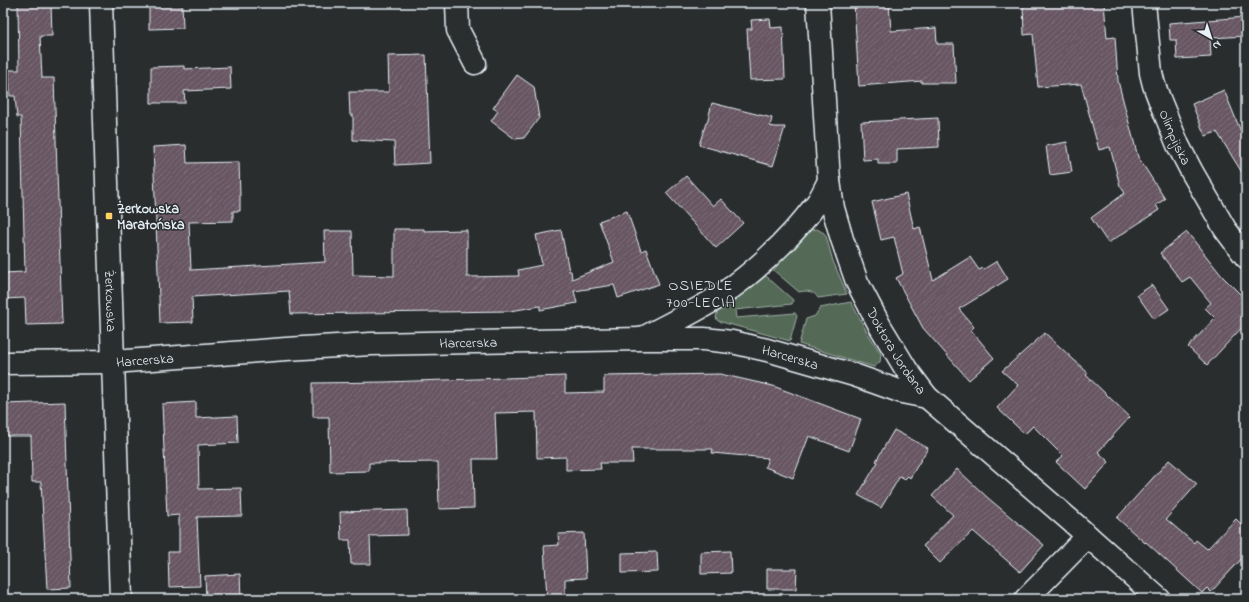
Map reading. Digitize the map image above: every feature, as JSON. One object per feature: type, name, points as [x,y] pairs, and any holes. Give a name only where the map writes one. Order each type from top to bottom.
[{"type":"street","name":"Żerkowska","points":[[101,3],[121,599]]},
{"type":"street","points":[[457,3],[458,30],[475,63]]},
{"type":"street","name":"Doktora Jordana","points":[[818,3],[829,181],[833,208],[857,282],[880,326],[906,369],[927,397],[1159,599]]},
{"type":"street","name":"Olimpijska","points":[[1144,3],[1151,73],[1160,101],[1178,145],[1192,172],[1225,229],[1246,257]]},
{"type":"street","points":[[642,338],[687,315],[722,294],[751,272],[798,226],[818,202],[829,181]]},
{"type":"street","name":"Harcerska","points":[[3,363],[113,362],[286,348],[371,344],[642,338],[704,339],[732,342],[791,356],[854,375],[902,392],[927,397]]},
{"type":"street","points":[[1026,599],[1088,536]]},
{"type":"green space","points":[[817,229],[826,236],[833,261],[847,294],[818,298],[810,292],[799,292],[772,269],[807,232]]},
{"type":"green space","points":[[766,276],[793,300],[792,304],[735,310],[736,318],[795,313],[797,316],[790,341],[718,321],[716,318],[717,313]]},
{"type":"green space","points":[[851,302],[881,354],[880,362],[874,367],[799,344],[806,319],[815,316],[820,308]]},
{"type":"building","points":[[18,3],[51,3],[52,36],[40,36],[42,78],[54,78],[62,324],[26,325],[25,298],[3,299],[3,273],[25,272],[21,117],[17,117],[15,96],[10,96],[9,70],[19,70]]},
{"type":"building","points":[[149,3],[182,3],[183,28],[149,29]]},
{"type":"building","points":[[854,3],[889,3],[891,31],[936,28],[937,44],[954,44],[956,83],[922,83],[922,81],[859,86]]},
{"type":"building","points":[[1104,3],[1107,38],[1115,37],[1118,81],[1138,157],[1165,199],[1156,205],[1159,210],[1108,243],[1091,218],[1125,193],[1120,186],[1110,147],[1099,150],[1081,84],[1038,87],[1033,34],[1024,35],[1023,4]]},
{"type":"building","points":[[1246,17],[1246,36],[1210,38],[1211,57],[1177,59],[1176,40],[1170,40],[1169,23]]},
{"type":"building","points":[[770,19],[771,28],[783,27],[785,79],[750,80],[747,29],[752,29],[751,20]]},
{"type":"building","points":[[426,55],[430,163],[395,165],[394,142],[353,140],[353,115],[350,115],[349,92],[389,92],[388,56]]},
{"type":"building","points":[[184,66],[184,69],[230,67],[231,89],[184,91],[185,103],[151,103],[151,67]]},
{"type":"building","points":[[517,75],[534,87],[539,118],[524,138],[515,139],[491,121],[498,111],[493,108]]},
{"type":"building","points":[[1224,90],[1246,144],[1246,179],[1217,132],[1205,136],[1192,104]]},
{"type":"building","points":[[712,103],[772,118],[770,126],[785,127],[773,166],[699,145]]},
{"type":"building","points":[[938,118],[939,147],[897,149],[897,164],[878,164],[878,159],[863,160],[861,122]]},
{"type":"building","points":[[1067,142],[1072,172],[1050,175],[1046,146]]},
{"type":"building","points":[[186,145],[187,163],[239,162],[240,211],[233,211],[233,221],[189,222],[191,270],[325,262],[324,231],[352,231],[353,275],[394,276],[394,229],[424,229],[424,231],[467,230],[467,277],[519,276],[518,270],[542,265],[536,235],[561,230],[572,279],[614,262],[599,221],[627,211],[641,251],[646,249],[659,284],[618,298],[614,285],[574,291],[577,303],[540,310],[540,306],[510,311],[291,314],[289,291],[192,297],[193,322],[160,323],[153,147]]},
{"type":"building","points":[[686,176],[713,206],[721,199],[743,223],[716,248],[666,193]]},
{"type":"building","points":[[906,194],[914,229],[920,227],[933,280],[970,257],[979,270],[984,269],[997,261],[1008,279],[959,309],[974,327],[971,330],[994,358],[969,380],[923,328],[896,278],[903,274],[894,237],[881,240],[872,202]]},
{"type":"building","points":[[1187,232],[1222,276],[1246,300],[1246,323],[1207,365],[1188,347],[1215,318],[1205,308],[1211,303],[1190,277],[1182,282],[1160,253]]},
{"type":"building","points":[[1152,285],[1169,309],[1154,319],[1137,295]]},
{"type":"building","points":[[1045,333],[1088,373],[1086,375],[1130,417],[1098,452],[1109,462],[1085,489],[1056,462],[1063,456],[1033,426],[1025,434],[997,408],[1018,385],[1002,371]]},
{"type":"building","points":[[720,374],[773,386],[861,419],[849,451],[809,436],[793,478],[765,467],[768,458],[712,453],[713,449],[632,449],[633,463],[600,463],[601,469],[566,470],[566,457],[537,458],[536,412],[495,413],[497,459],[473,459],[474,508],[439,509],[438,462],[369,463],[369,471],[330,472],[329,417],[313,417],[313,383],[565,376],[565,393],[604,392],[604,376]]},
{"type":"building","points":[[65,402],[71,588],[47,589],[41,482],[32,482],[31,436],[3,436],[3,404]]},
{"type":"building","points":[[196,402],[196,418],[237,416],[238,443],[198,445],[199,489],[241,488],[242,516],[197,517],[200,586],[169,587],[168,552],[179,552],[179,515],[167,516],[162,404]]},
{"type":"building","points":[[894,430],[928,448],[910,478],[908,476],[905,479],[900,476],[881,508],[858,495],[878,462],[876,461]]},
{"type":"building","points":[[1169,460],[1197,484],[1166,519],[1194,543],[1196,540],[1207,549],[1236,519],[1246,529],[1246,554],[1211,592],[1207,588],[1202,593],[1117,518]]},
{"type":"building","points":[[957,469],[988,498],[1044,545],[1020,572],[973,531],[940,563],[923,546],[953,515],[932,496]]},
{"type":"building","points":[[407,510],[408,535],[370,536],[371,564],[351,564],[350,540],[341,540],[340,512]]},
{"type":"building","points":[[584,533],[586,578],[565,579],[565,599],[547,599],[544,546],[559,545],[558,534]]},
{"type":"building","points":[[730,551],[731,573],[701,574],[701,552]]},
{"type":"building","points":[[657,552],[658,572],[622,573],[622,553]]},
{"type":"building","points":[[767,569],[797,569],[796,589],[767,589]]},
{"type":"building","points":[[240,574],[241,599],[206,599],[205,576]]},
{"type":"place","name":"Żerkowska Maratońska","points":[[109,216]]},
{"type":"district","name":"OSIEDLE 700-LECIA","points":[[701,294]]}]
